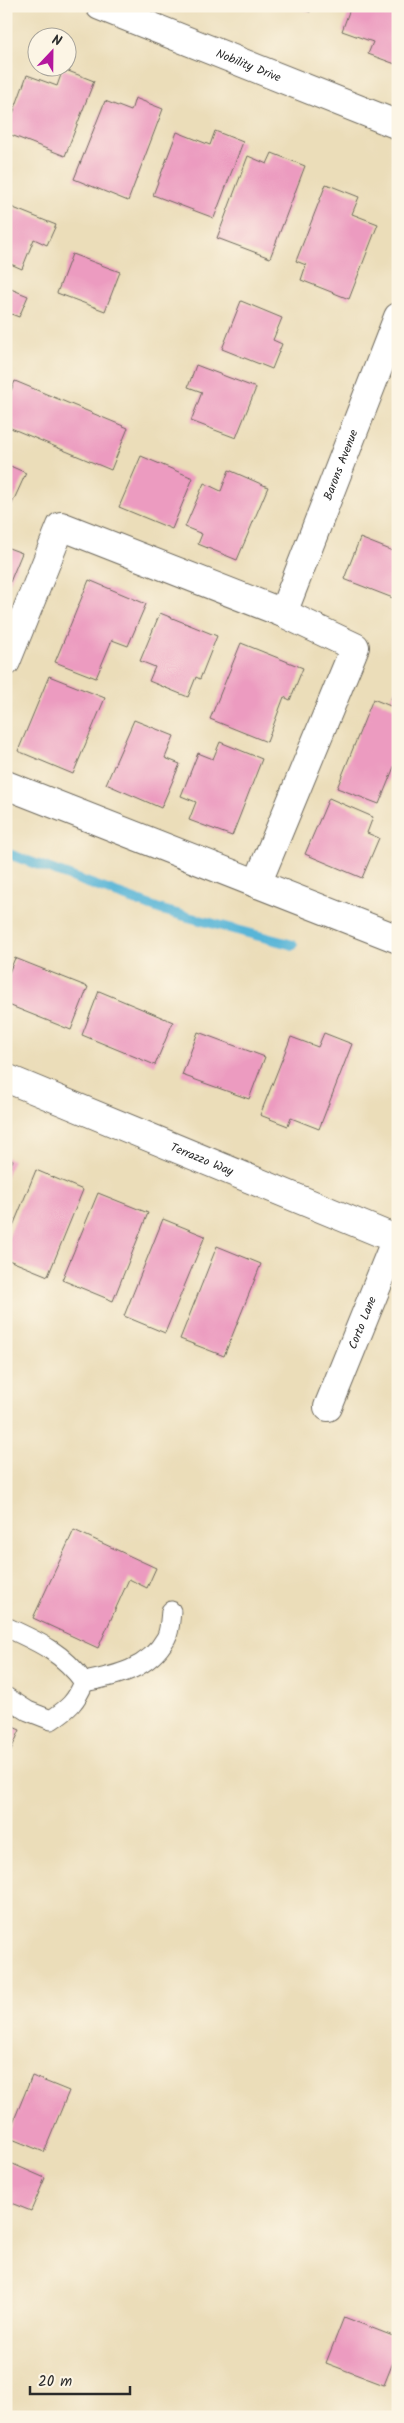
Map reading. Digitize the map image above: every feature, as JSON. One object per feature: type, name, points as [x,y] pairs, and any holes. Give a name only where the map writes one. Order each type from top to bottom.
[{"type":"street","name":"Nobility Drive","points":[[100,6],[398,125]]},
{"type":"street","name":"Barons Avenue","points":[[283,613],[398,317]]},
{"type":"street","points":[[6,662],[61,526],[283,613],[355,647],[257,884]]},
{"type":"street","points":[[6,785],[398,939]]},
{"type":"street","name":"Terrazzo Way","points":[[6,1078],[397,1240]]},
{"type":"street","name":"Corto Lane","points":[[328,1407],[397,1240]]},
{"type":"lane","points":[[84,1682],[113,1677],[138,1668],[156,1652],[167,1636],[172,1611]]},
{"type":"lane","points":[[6,1626],[42,1644],[70,1664],[84,1682]]},
{"type":"lane","points":[[6,1697],[28,1711],[51,1720],[66,1710],[78,1698],[84,1682]]},
{"type":"building","points":[[295,6],[312,6],[310,12]]},
{"type":"building","points":[[351,6],[389,6],[398,10],[398,65],[368,54],[373,42],[342,31]]},
{"type":"building","points":[[27,75],[28,78],[35,78],[57,86],[60,78],[78,78],[78,75],[94,81],[65,156],[6,133]]},
{"type":"building","points":[[135,98],[163,109],[128,201],[74,179],[105,101],[131,111]]},
{"type":"building","points":[[215,131],[243,142],[214,218],[153,195],[177,132],[210,145]]},
{"type":"building","points":[[272,153],[305,166],[270,258],[217,238],[248,156],[267,164]]},
{"type":"building","points":[[326,184],[359,197],[352,214],[378,224],[349,299],[301,280],[306,265],[296,261]]},
{"type":"building","points":[[6,205],[56,225],[47,245],[34,239],[22,269],[6,262]]},
{"type":"building","points":[[72,254],[120,272],[105,311],[57,293]]},
{"type":"building","points":[[6,287],[28,296],[19,317],[6,312]]},
{"type":"building","points":[[241,301],[282,318],[273,340],[282,344],[272,369],[222,349]]},
{"type":"building","points":[[196,365],[256,388],[236,438],[191,421],[202,392],[188,387]]},
{"type":"building","points":[[15,381],[128,428],[111,470],[6,426],[6,402]]},
{"type":"building","points":[[141,456],[193,478],[172,529],[119,507]]},
{"type":"building","points":[[6,464],[26,473],[6,517]]},
{"type":"building","points":[[229,470],[268,487],[237,560],[198,544],[202,534],[185,527],[204,483],[221,491]]},
{"type":"building","points":[[360,538],[398,553],[398,600],[344,579]]},
{"type":"building","points":[[6,547],[22,553],[10,582],[6,581]]},
{"type":"building","points":[[89,580],[146,604],[128,646],[112,640],[96,678],[55,662]]},
{"type":"building","points":[[160,613],[217,636],[200,679],[196,677],[188,697],[149,681],[155,667],[140,661]]},
{"type":"building","points":[[241,643],[303,668],[290,700],[284,697],[267,742],[210,719]]},
{"type":"building","points":[[49,676],[105,698],[73,774],[18,751]]},
{"type":"building","points":[[398,683],[398,702],[391,699]]},
{"type":"building","points":[[373,699],[398,709],[398,757],[379,804],[337,788]]},
{"type":"building","points":[[134,720],[174,736],[165,758],[180,764],[161,808],[106,784]]},
{"type":"building","points":[[220,742],[262,759],[232,836],[189,820],[196,802],[181,796],[198,753],[213,759]]},
{"type":"building","points":[[329,798],[373,817],[367,833],[379,838],[362,878],[305,854]]},
{"type":"building","points":[[15,958],[88,987],[71,1030],[6,1004],[6,980]]},
{"type":"building","points":[[99,991],[173,1022],[155,1065],[82,1035]]},
{"type":"building","points":[[198,1032],[265,1057],[249,1099],[182,1075]]},
{"type":"building","points":[[324,1033],[352,1044],[319,1129],[291,1118],[288,1126],[260,1115],[291,1037],[318,1047]]},
{"type":"building","points":[[6,1157],[13,1160],[6,1177]]},
{"type":"building","points":[[36,1170],[83,1190],[48,1276],[6,1259],[6,1243]]},
{"type":"building","points":[[98,1193],[148,1213],[113,1301],[62,1280]]},
{"type":"building","points":[[163,1219],[205,1236],[165,1333],[124,1316]]},
{"type":"building","points":[[217,1246],[261,1264],[224,1356],[180,1339]]},
{"type":"building","points":[[74,1530],[156,1568],[147,1588],[129,1579],[98,1648],[33,1618]]},
{"type":"building","points":[[6,1724],[20,1730],[6,1761]]},
{"type":"building","points":[[32,2076],[69,2091],[44,2152],[7,2137]]},
{"type":"building","points":[[6,2161],[45,2178],[31,2211],[6,2201]]},
{"type":"building","points":[[344,2317],[398,2338],[398,2350],[384,2385],[326,2363]]},
{"type":"waterway","points":[[6,853],[162,910],[293,945]]}]
